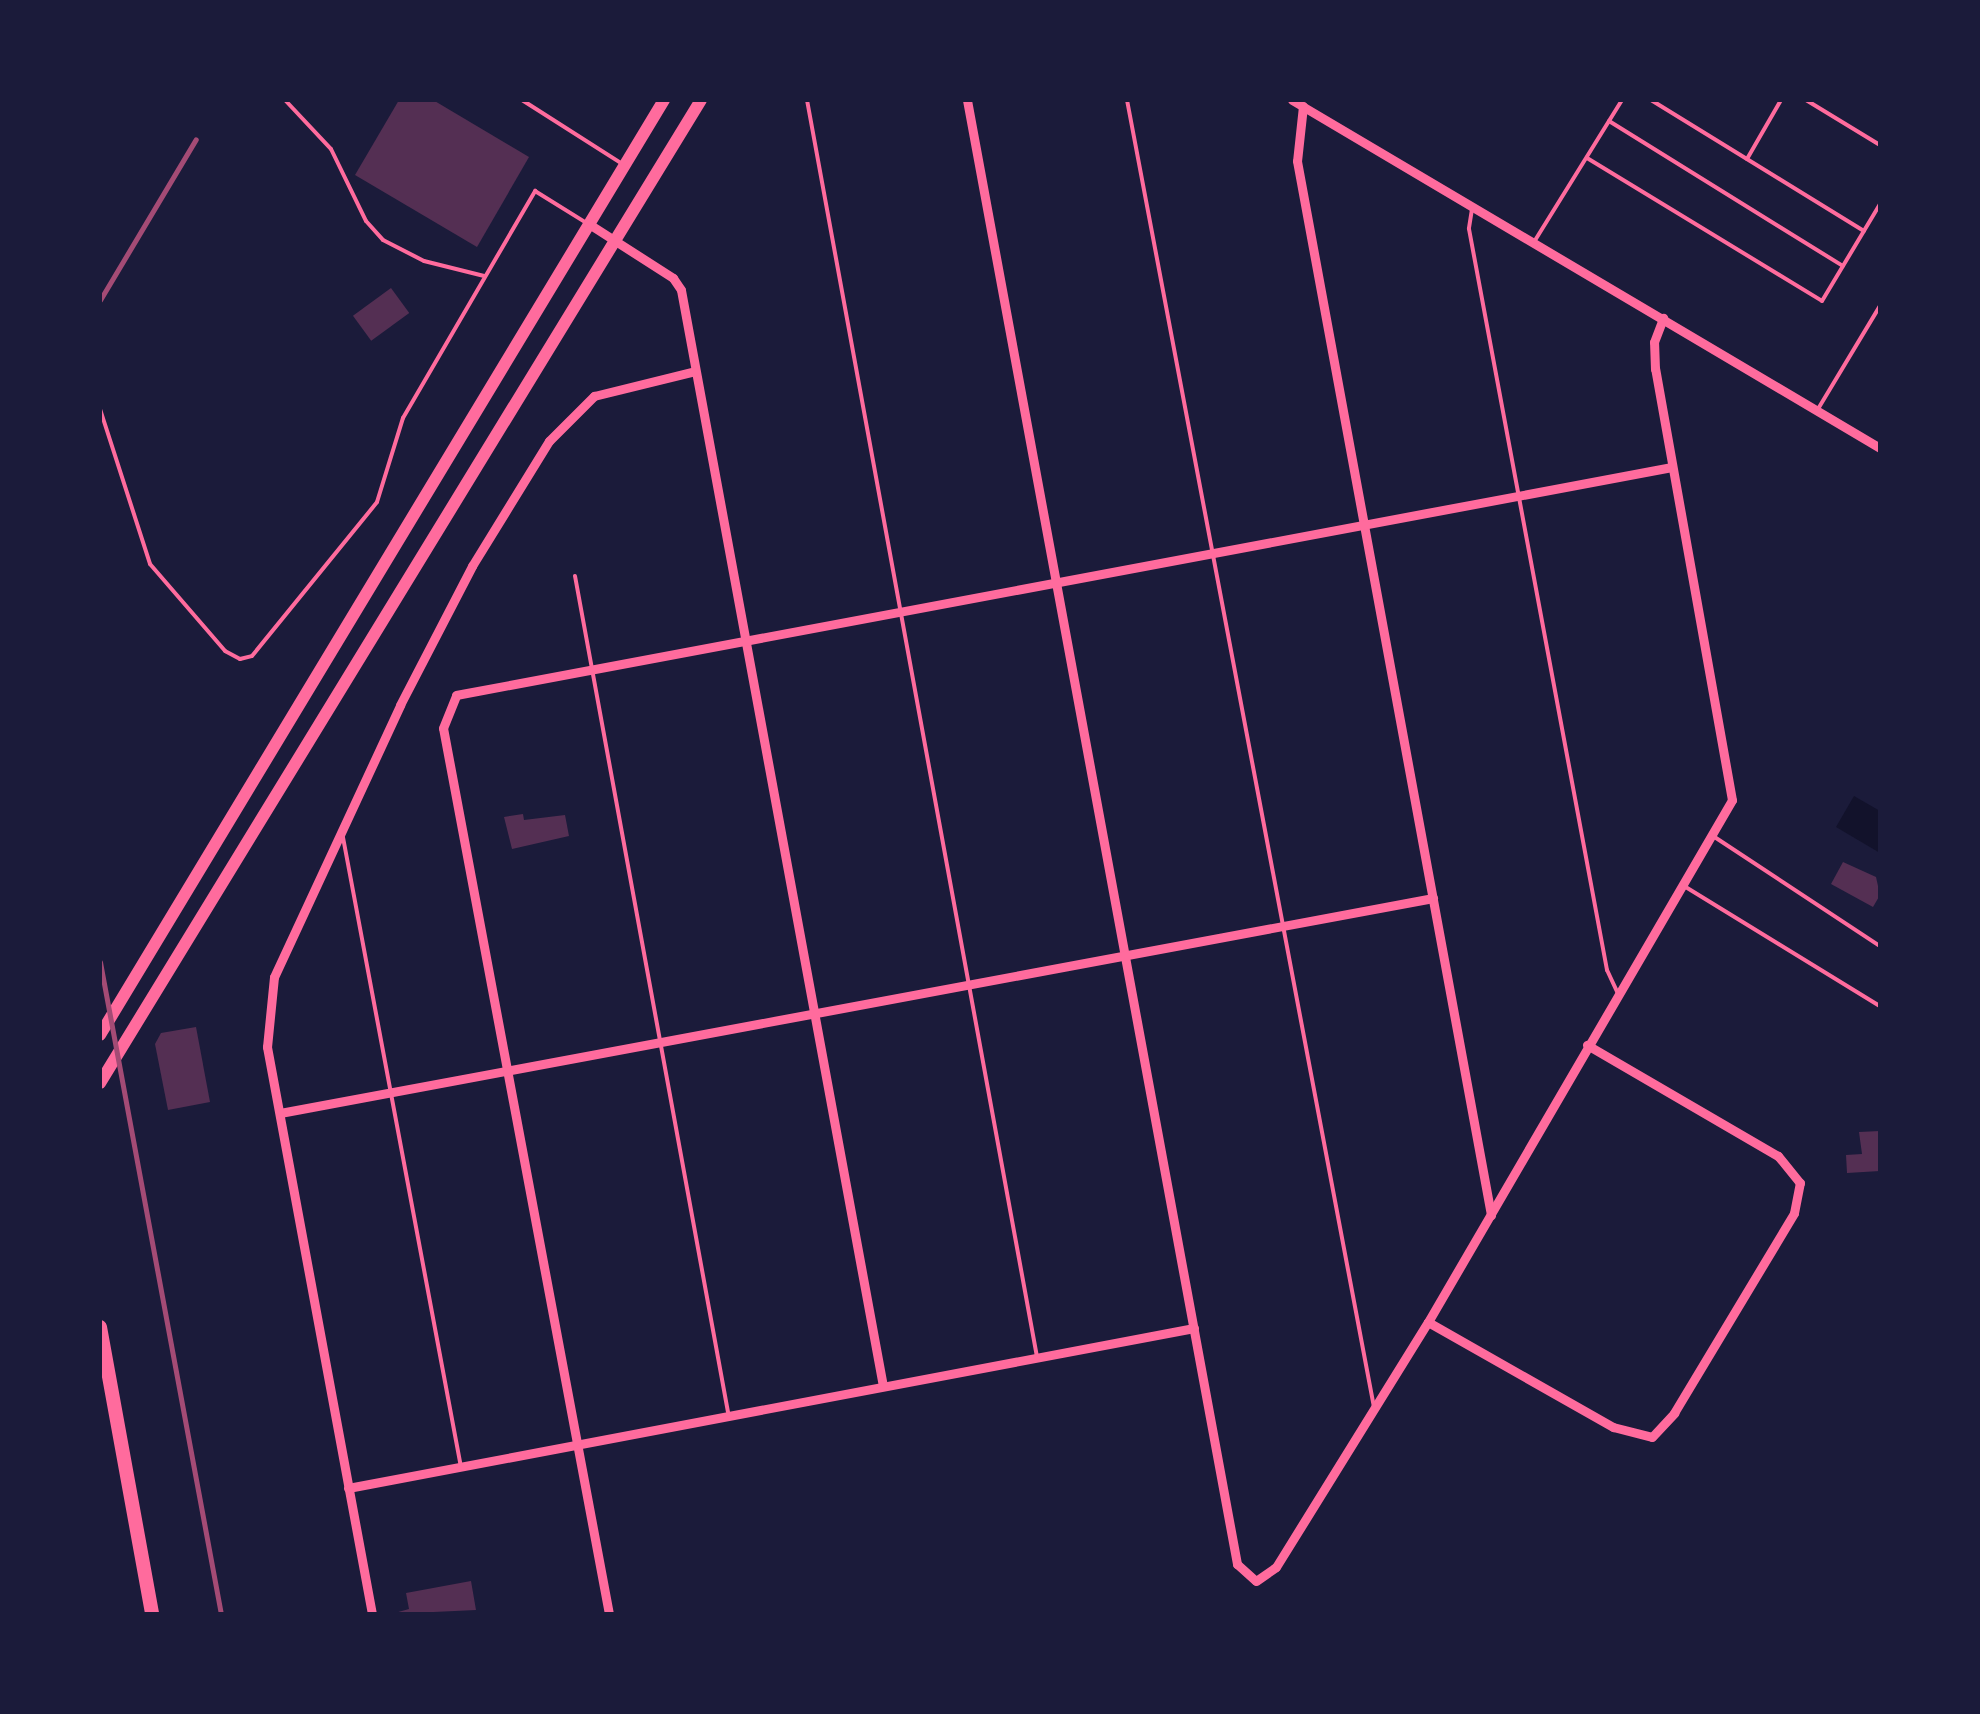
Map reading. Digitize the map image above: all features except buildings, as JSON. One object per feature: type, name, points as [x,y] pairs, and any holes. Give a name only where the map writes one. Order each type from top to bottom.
[{"type":"main road","points":[[100,1035],[664,100]]},
{"type":"main road","points":[[100,1082],[701,100]]},
{"type":"main road","points":[[100,1326],[152,1614]]},
{"type":"street","points":[[967,100],[1237,1564],[1256,1581],[1276,1567],[1375,1409],[1732,800],[1655,369],[1663,318]]},
{"type":"street","points":[[1292,100],[1880,448]]},
{"type":"street","points":[[1303,106],[1297,161],[1490,1214]]},
{"type":"street","points":[[590,224],[681,290],[884,1386]]},
{"type":"street","points":[[372,1614],[267,1047],[274,978],[340,825],[472,566],[550,441],[594,396],[695,370]]},
{"type":"street","points":[[609,1614],[443,728],[449,702],[464,691],[1672,467]]},
{"type":"street","points":[[280,1112],[1433,898]]},
{"type":"street","points":[[1428,1322],[1613,1427],[1652,1437],[1674,1413],[1794,1213],[1800,1183],[1778,1156],[1587,1045]]},
{"type":"street","points":[[348,1488],[1194,1328]]},
{"type":"lane","points":[[284,100],[331,148],[366,222],[383,240],[424,261],[484,276]]},
{"type":"lane","points":[[522,100],[625,166]]},
{"type":"lane","points":[[807,100],[1037,1358]]},
{"type":"lane","points":[[1127,100],[1278,927],[1375,1409]]},
{"type":"lane","points":[[1534,242],[1622,100]]},
{"type":"lane","points":[[1652,100],[1864,231]]},
{"type":"lane","points":[[1748,159],[1781,100]]},
{"type":"lane","points":[[1806,100],[1880,145]]},
{"type":"lane","points":[[1609,121],[1843,266]]},
{"type":"lane","points":[[1586,158],[1822,301],[1880,204]]},
{"type":"lane","points":[[100,409],[150,564],[225,651],[252,656],[377,502],[403,418],[534,192],[590,224]]},
{"type":"lane","points":[[1473,206],[1469,229],[1607,970],[1618,994]]},
{"type":"lane","points":[[1818,410],[1880,306]]},
{"type":"lane","points":[[575,576],[728,1414]]},
{"type":"lane","points":[[340,825],[461,1466]]},
{"type":"lane","points":[[1713,836],[1880,946]]},
{"type":"lane","points":[[1684,886],[1880,1006]]},
{"type":"shaded area","points":[[1854,796],[1880,811],[1880,853],[1836,827]]},
{"type":"railway","points":[[100,300],[196,139]]},
{"type":"railway","points":[[100,962],[221,1614]]}]
